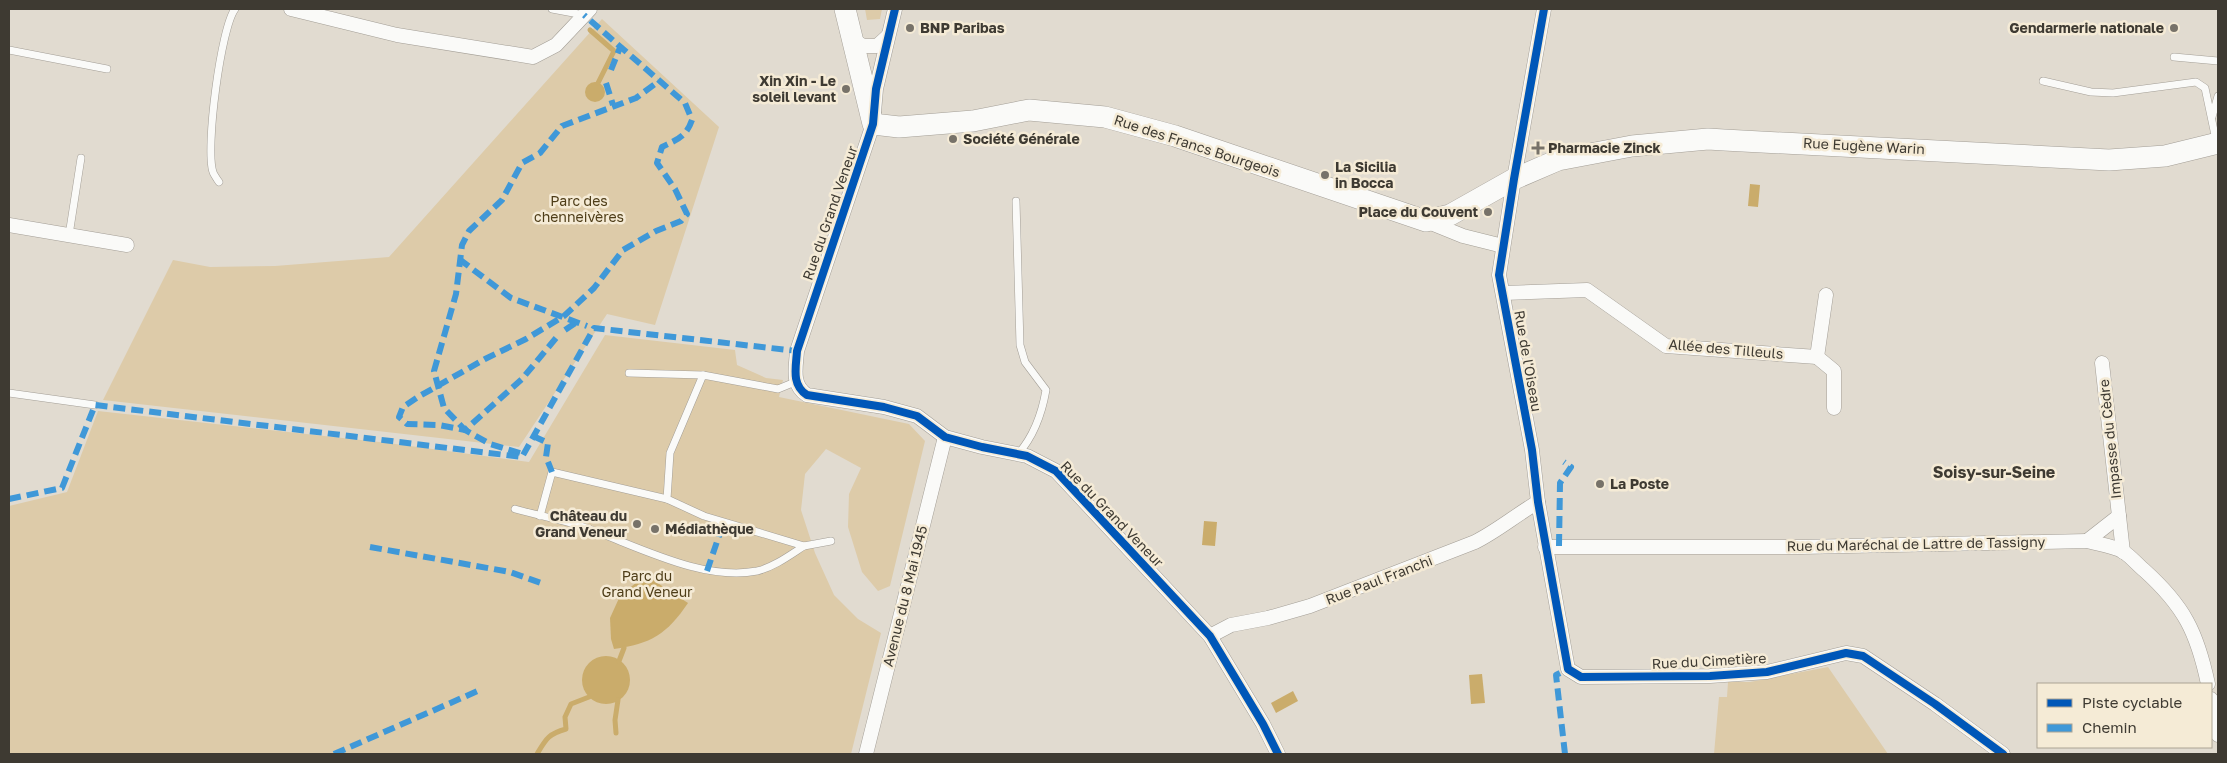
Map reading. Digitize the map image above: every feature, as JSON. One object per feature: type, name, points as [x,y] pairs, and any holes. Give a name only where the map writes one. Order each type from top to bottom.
[{"type":"main road","points":[[845,9],[873,124]]},
{"type":"main road","name":"Rue des Francs Bourgeois","points":[[873,124],[898,127],[973,121],[1029,110],[1105,117],[1175,136],[1403,215],[1426,221],[1450,215],[1514,180]]},
{"type":"main road","name":"Rue Eugène Warin","points":[[1514,180],[1558,160],[1632,146],[1708,139],[2109,160],[2165,156],[2217,143]]},
{"type":"street","points":[[291,9],[397,35],[533,57],[556,45],[587,12]]},
{"type":"street","name":"Rue du Grand Veneur","points":[[895,9],[876,89],[873,124],[797,351],[795,382],[802,392],[807,395],[884,406],[917,416],[945,437],[1028,456],[1056,471],[1210,636],[1263,724],[1278,754]]},
{"type":"street","name":"Rue de l'Oiseau","points":[[1544,9],[1499,275],[1532,450],[1546,547]]},
{"type":"street","points":[[852,39],[862,46],[877,46],[888,36]]},
{"type":"street","name":"Rue des Francs Bourgeois","points":[[1426,221],[1464,236],[1503,246]]},
{"type":"street","points":[[9,225],[127,245]]},
{"type":"street","name":"Allée des Tilleuls","points":[[1503,293],[1587,290],[1666,346],[1817,357]]},
{"type":"street","points":[[1826,295],[1817,357],[1834,371],[1834,408]]},
{"type":"street","name":"Impasse du Cèdre","points":[[2102,363],[2123,552]]},
{"type":"street","name":"Avenue du 8 Mai 1945","points":[[866,754],[945,437]]},
{"type":"street","name":"Rue Paul Franchi","points":[[1210,636],[1231,625],[1268,618],[1310,606],[1475,542],[1496,531],[1514,515],[1538,502]]},
{"type":"street","name":"Impasse du Cèdre","points":[[2087,541],[2119,516]]},
{"type":"street","name":"Rue du Maréchal de Lattre de Tassigny","points":[[1546,547],[1801,547],[2087,541],[2123,552],[2160,584],[2188,621],[2197,641],[2208,683]]},
{"type":"street","name":"Rue du Cimetière","points":[[1546,547],[1568,669],[1581,677],[1710,676],[1767,672],[1846,653],[1863,656],[1935,704],[2004,754]]},
{"type":"street","points":[[2212,704],[2218,736]]},
{"type":"lane","points":[[219,182],[213,172],[211,132],[222,54],[233,12],[236,9]]},
{"type":"lane","points":[[552,9],[587,12]]},
{"type":"lane","points":[[9,50],[107,69]]},
{"type":"lane","points":[[2174,57],[2218,61]]},
{"type":"lane","points":[[2043,81],[2092,92],[2113,92],[2196,82],[2205,88],[2217,143]]},
{"type":"lane","points":[[2212,120],[2218,96]]},
{"type":"lane","points":[[69,235],[81,158]]},
{"type":"lane","points":[[1016,201],[1020,345],[1025,362],[1046,390],[1042,411],[1025,446],[1018,454]]},
{"type":"lane","points":[[629,373],[703,375],[778,389],[795,382]]},
{"type":"lane","points":[[667,499],[670,453],[703,375]]},
{"type":"lane","points":[[9,393],[95,405]]},
{"type":"lane","points":[[540,516],[552,472],[667,499],[704,516],[804,546]]},
{"type":"lane","points":[[516,509],[578,525],[615,540],[707,571],[758,571],[785,559],[804,546],[831,541]]},
{"type":"green space","points":[[865,9],[882,9],[880,19],[867,20]]},
{"type":"green space","name":"Parc des chenneivères","points":[[602,19],[719,127],[655,325],[607,314],[519,447],[103,400],[173,260],[210,267],[275,266],[389,257]]},
{"type":"green space","name":"Parc du Grand Veneur","points":[[605,335],[735,350],[737,365],[766,378],[783,380],[779,397],[909,424],[925,441],[890,586],[878,591],[862,572],[848,527],[849,494],[861,468],[826,449],[805,474],[801,510],[815,553],[834,595],[858,619],[881,633],[851,754],[9,754],[9,506],[67,492],[98,411],[388,443],[529,462]]},
{"type":"green space","points":[[1828,667],[1888,754],[1714,754],[1719,697],[1727,697],[1728,682],[1750,682]]},
{"type":"shaded area","points":[[595,82],[602,85],[605,92],[602,99],[595,102],[588,99],[585,92],[588,85]]},
{"type":"shaded area","points":[[1750,184],[1760,185],[1758,207],[1748,206]]},
{"type":"shaded area","points":[[1204,521],[1217,522],[1215,546],[1202,545]]},
{"type":"shaded area","points":[[653,580],[688,603],[673,623],[657,636],[638,644],[614,649],[611,639],[610,618],[620,596],[637,582]]},
{"type":"shaded area","points":[[606,656],[615,658],[623,663],[628,671],[630,680],[628,689],[623,697],[615,702],[606,704],[597,702],[589,697],[584,689],[582,680],[584,671],[589,663],[597,658]]},
{"type":"shaded area","points":[[1482,674],[1485,703],[1471,704],[1469,675]]},
{"type":"shaded area","points":[[1293,691],[1298,701],[1276,713],[1271,703]]},
{"type":"waterway","points":[[590,30],[614,51],[598,83]]},
{"type":"waterway","points":[[619,661],[624,648]]},
{"type":"waterway","points":[[537,754],[548,738],[566,729],[565,717],[571,704],[589,697]]},
{"type":"waterway","points":[[616,733],[615,720],[618,700]]},
{"type":"marked path","points":[[520,453],[490,444],[465,430],[439,425],[407,424],[399,417],[403,407],[418,397],[485,359],[526,339],[564,316],[594,288],[623,250],[656,231],[681,221],[687,214],[675,189],[657,163],[662,147],[681,137],[690,126],[692,120],[685,103],[584,15]]},
{"type":"marked path","points":[[611,70],[621,45]]},
{"type":"marked path","points":[[556,338],[522,379],[465,430],[444,408],[434,371],[456,294],[462,245],[469,231],[502,200],[522,163],[540,153],[562,126],[636,98],[659,81]]},
{"type":"marked path","points":[[606,83],[613,105]]},
{"type":"marked path","points":[[459,259],[511,298],[587,326]]},
{"type":"marked path","points":[[565,330],[577,322]]},
{"type":"marked path","points":[[9,499],[62,488],[95,405],[522,457],[594,328],[797,351]]},
{"type":"marked path","points":[[533,436],[548,443],[546,457],[552,472]]},
{"type":"marked path","points":[[1559,546],[1560,483],[1571,467],[1564,462]]},
{"type":"marked path","points":[[707,571],[724,521]]},
{"type":"marked path","points":[[370,547],[510,572],[541,583]]},
{"type":"marked path","points":[[1565,754],[1556,675],[1568,669]]},
{"type":"marked path","points":[[334,754],[480,690]]},
{"type":"cycle path","points":[[895,9],[876,89],[873,124],[797,351],[796,375],[799,386],[807,395],[884,407],[917,416],[945,437],[1027,456],[1056,471],[1210,636],[1263,724],[1278,754]]},
{"type":"cycle path","points":[[1544,9],[1499,275],[1532,450],[1538,502],[1568,669],[1581,677],[1710,676],[1767,672],[1846,653],[1863,656],[1935,704],[2003,754]]},
{"type":"place","name":"BNP Paribas","points":[[910,28]]},
{"type":"place","name":"Gendarmerie nationale","points":[[2174,28]]},
{"type":"place","name":"Xin Xin - Le soleil levant","points":[[846,89]]},
{"type":"place","name":"Société Générale","points":[[953,139]]},
{"type":"place","name":"Pharmacie Zinck","points":[[1538,148]]},
{"type":"place","name":"La Sicilia in Bocca","points":[[1325,175]]},
{"type":"place","name":"Place du Couvent","points":[[1488,212]]},
{"type":"place","name":"La Poste","points":[[1600,484]]},
{"type":"place","name":"Château du Grand Veneur","points":[[637,524]]},
{"type":"place","name":"Médiathèque","points":[[655,529]]},
{"type":"district","name":"Soisy-sur-Seine","points":[[1994,472]]}]
